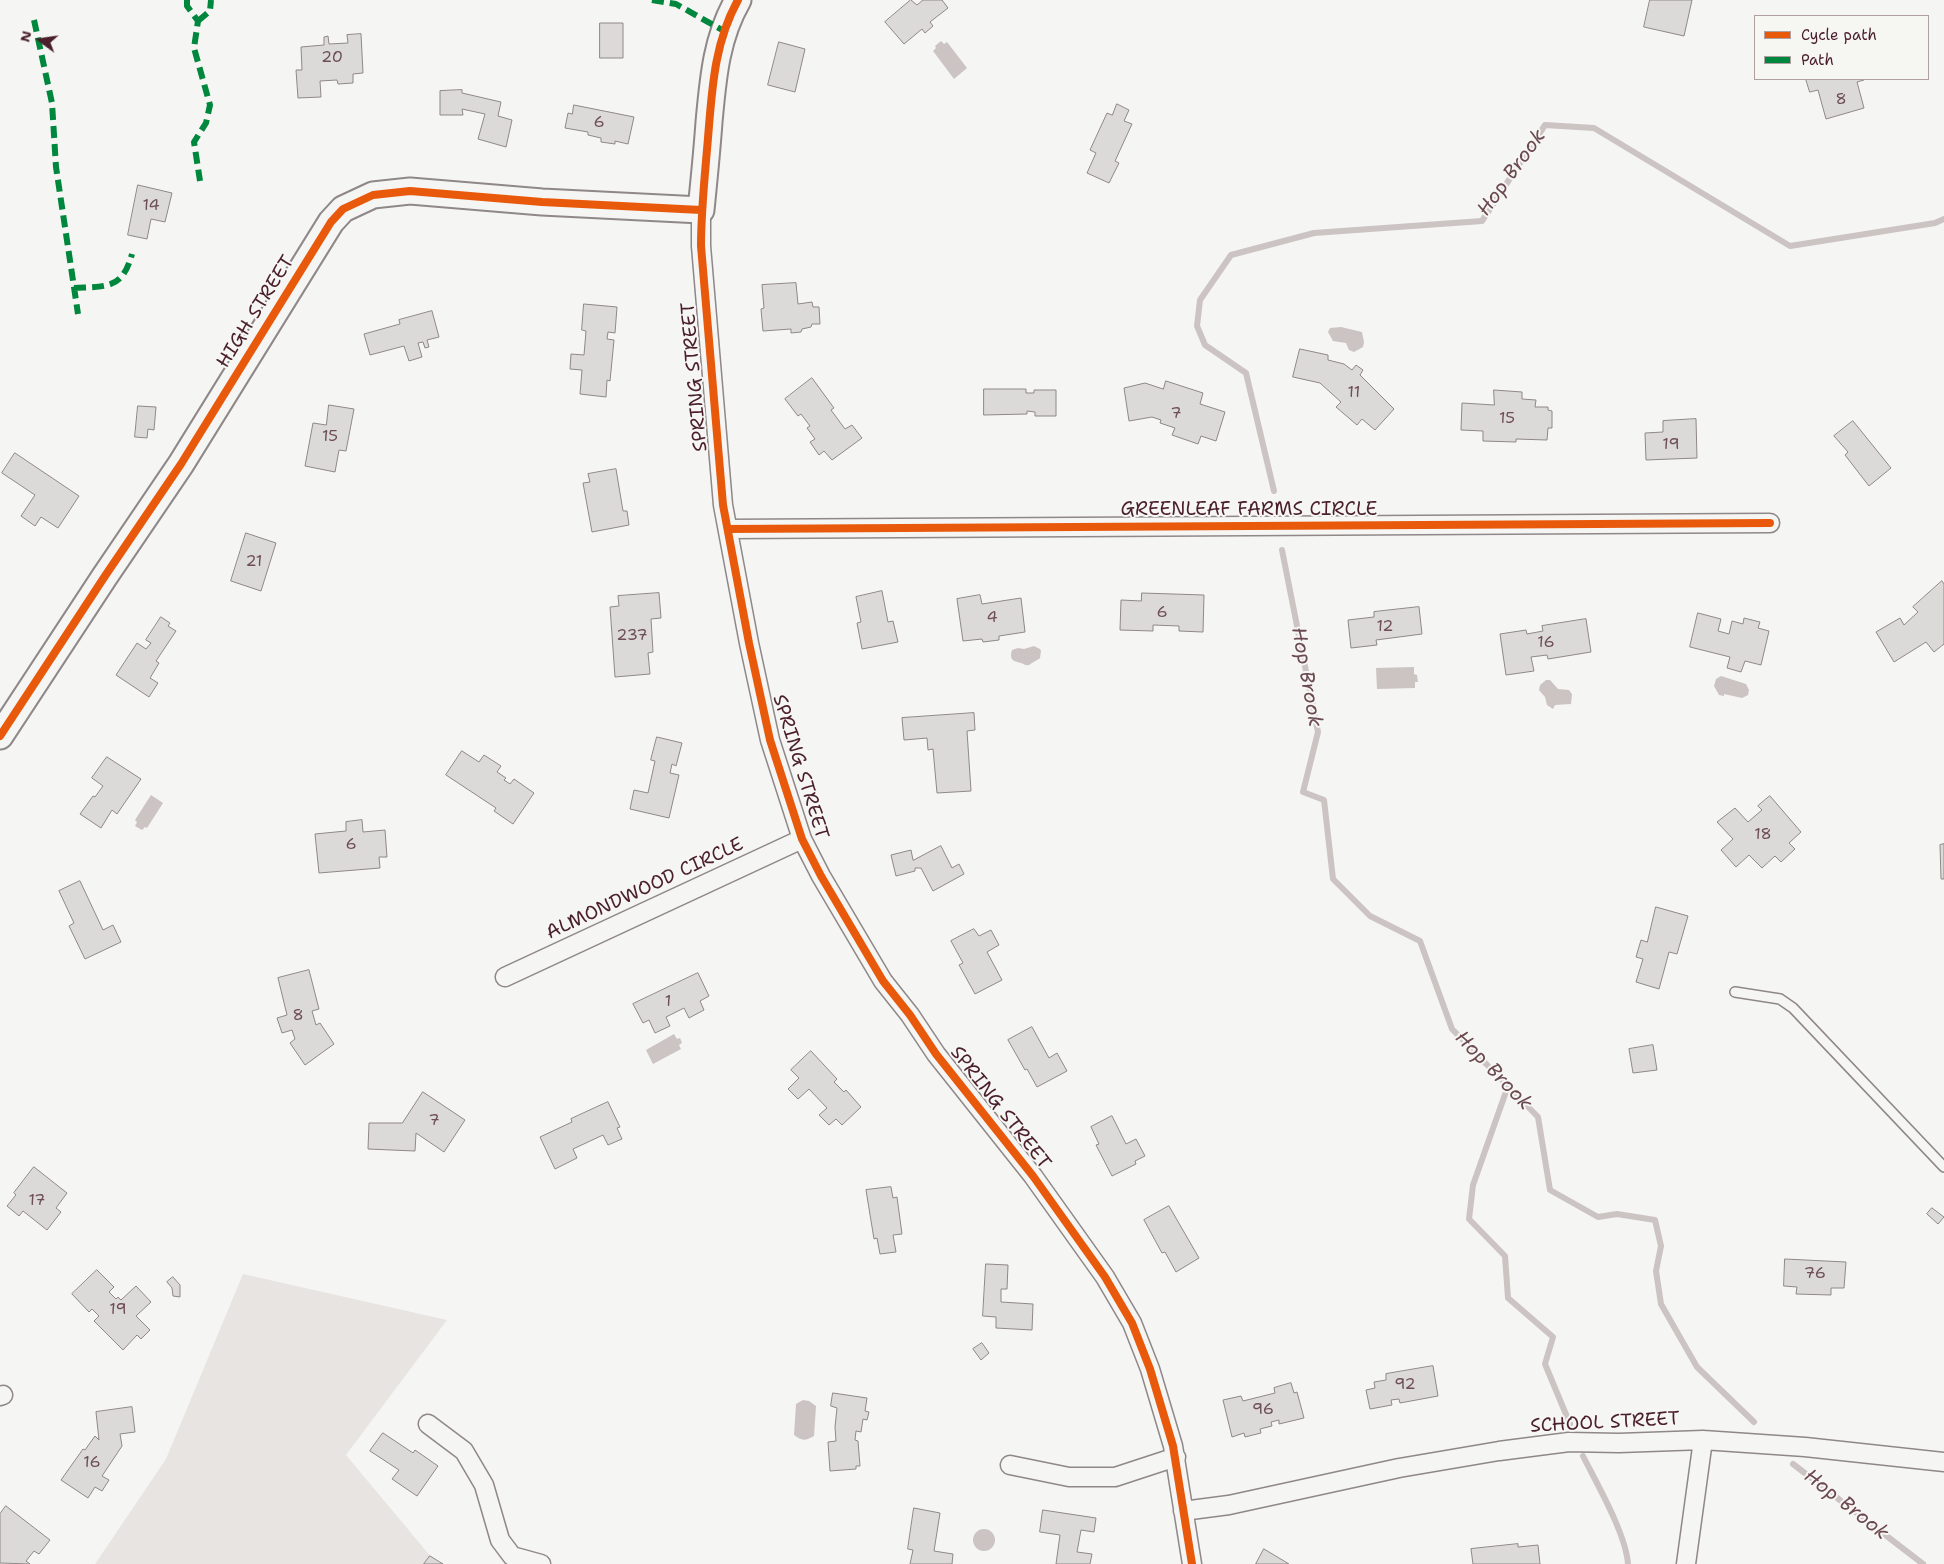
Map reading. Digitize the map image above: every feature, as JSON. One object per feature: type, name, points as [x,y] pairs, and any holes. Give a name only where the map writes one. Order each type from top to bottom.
[{"type":"street","name":"SPRING STREET","points":[[738,0],[722,37],[714,68],[701,210],[701,246],[723,505],[749,643],[770,740],[802,839],[821,876],[883,981],[910,1014],[936,1054],[1033,1176],[1109,1285],[1132,1323],[1150,1369],[1176,1457],[1192,1564]]},
{"type":"street","name":"HIGH STREET","points":[[0,736],[104,576],[181,464],[331,222],[343,209],[374,195],[410,191],[542,202],[701,210]]},
{"type":"street","name":"GREENLEAF FARMS CIRCLE","points":[[728,529],[1770,523]]},
{"type":"street","name":"ALMONDWOOD CIRCLE","points":[[505,977],[802,839]]},
{"type":"street","points":[[428,1424],[464,1451],[484,1485],[500,1540],[512,1556],[541,1564]]},
{"type":"street","points":[[1686,1564],[1703,1440]]},
{"type":"street","name":"SCHOOL STREET","points":[[1183,1511],[1229,1505],[1399,1468],[1499,1451],[1569,1442],[1618,1443],[1703,1440],[1806,1447],[1944,1462]]},
{"type":"street","points":[[1010,1464],[1069,1477],[1115,1477],[1176,1457]]},
{"type":"lane","points":[[1735,992],[1780,999],[1793,1008],[1944,1166]]},
{"type":"shaded area","points":[[941,41],[944,44],[947,42],[967,68],[954,79],[933,51],[936,48],[935,46]]},
{"type":"shaded area","points":[[1341,327],[1362,332],[1363,347],[1354,352],[1349,350],[1346,343],[1333,341],[1328,332],[1330,328]]},
{"type":"shaded area","points":[[1034,646],[1041,651],[1040,658],[1029,665],[1016,662],[1011,658],[1012,650]]},
{"type":"shaded area","points":[[1414,667],[1414,674],[1417,675],[1418,682],[1415,682],[1415,688],[1377,689],[1376,668]]},
{"type":"shaded area","points":[[1721,676],[1746,684],[1749,690],[1748,695],[1742,698],[1724,694],[1724,696],[1719,695],[1714,686],[1716,679]]},
{"type":"shaded area","points":[[1546,680],[1550,680],[1558,689],[1569,690],[1572,694],[1571,704],[1555,705],[1553,709],[1547,705],[1545,697],[1539,690],[1540,685]]},
{"type":"shaded area","points":[[151,795],[163,803],[147,828],[145,827],[142,830],[135,826],[137,822],[135,820]]},
{"type":"shaded area","points":[[674,1034],[677,1039],[680,1038],[682,1043],[679,1045],[681,1049],[653,1064],[646,1050]]},
{"type":"shaded area","points":[[243,1274],[447,1320],[346,1455],[437,1564],[95,1564],[166,1459]]},
{"type":"shaded area","points":[[803,1400],[809,1401],[816,1406],[814,1436],[804,1440],[794,1435],[796,1404]]},
{"type":"shaded area","points":[[984,1529],[992,1532],[995,1540],[992,1548],[984,1551],[976,1548],[973,1540],[976,1532]]},
{"type":"building","points":[[911,0],[917,5],[923,0],[942,0],[948,8],[930,22],[933,26],[925,33],[922,29],[904,44],[885,22]]},
{"type":"building","points":[[1650,0],[1692,0],[1684,36],[1644,27]]},
{"type":"building","points":[[600,23],[623,23],[623,58],[600,58]]},
{"type":"building","points":[[361,34],[363,73],[353,74],[353,83],[338,84],[337,80],[320,81],[321,97],[298,98],[296,70],[302,70],[301,47],[324,45],[324,37],[328,36],[329,44],[348,43],[347,35]]},
{"type":"building","points":[[779,42],[805,49],[795,92],[768,85]]},
{"type":"building","points":[[1806,80],[1864,80],[1857,82],[1864,108],[1826,119],[1818,90],[1810,92]]},
{"type":"building","points":[[462,90],[462,93],[501,102],[498,116],[512,120],[506,147],[478,139],[485,114],[462,109],[463,115],[440,115],[440,91]]},
{"type":"building","points":[[1117,104],[1129,110],[1124,121],[1132,124],[1115,161],[1119,163],[1109,183],[1087,173],[1096,153],[1090,150],[1107,113],[1112,115]]},
{"type":"building","points":[[574,105],[634,117],[628,144],[615,141],[615,144],[601,142],[601,138],[588,135],[588,132],[565,128],[568,113],[572,114]]},
{"type":"building","points":[[138,185],[172,193],[165,222],[151,219],[147,239],[128,235]]},
{"type":"building","points":[[796,283],[798,304],[812,302],[813,307],[819,307],[820,324],[812,324],[811,327],[802,329],[801,332],[791,333],[791,329],[763,331],[761,309],[764,308],[762,285]]},
{"type":"building","points":[[584,304],[617,307],[615,333],[608,332],[607,339],[614,340],[610,381],[607,380],[606,397],[580,394],[582,370],[570,369],[571,354],[584,355],[586,331],[582,330]]},
{"type":"building","points":[[432,311],[439,337],[427,340],[429,347],[425,348],[423,342],[418,343],[422,357],[409,361],[404,346],[370,355],[364,334],[400,324],[399,320]]},
{"type":"building","points":[[1300,349],[1328,355],[1328,360],[1344,364],[1352,370],[1356,365],[1363,370],[1360,375],[1394,409],[1375,430],[1362,419],[1357,425],[1336,407],[1341,402],[1320,383],[1293,377]]},
{"type":"building","points":[[812,378],[834,408],[831,410],[845,429],[852,425],[862,438],[832,460],[824,451],[819,455],[810,442],[815,439],[807,428],[810,426],[801,414],[798,416],[785,399]]},
{"type":"building","points":[[1166,381],[1203,393],[1200,404],[1225,412],[1216,441],[1201,436],[1198,444],[1172,435],[1175,428],[1160,423],[1161,420],[1152,417],[1129,421],[1124,388],[1145,383],[1163,389]]},
{"type":"building","points":[[984,389],[1026,389],[1026,393],[1034,393],[1034,390],[1056,390],[1056,416],[1035,416],[1035,412],[1027,411],[1027,414],[984,415]]},
{"type":"building","points":[[1494,390],[1522,392],[1522,399],[1536,400],[1535,407],[1548,407],[1548,410],[1552,411],[1552,428],[1548,428],[1547,440],[1516,439],[1516,442],[1483,441],[1483,431],[1461,430],[1462,403],[1494,405]]},
{"type":"building","points":[[329,405],[354,409],[346,451],[339,450],[335,472],[305,466],[313,423],[326,425]]},
{"type":"building","points":[[138,406],[156,407],[154,430],[148,429],[147,438],[135,437]]},
{"type":"building","points":[[1696,419],[1697,458],[1646,460],[1645,433],[1663,432],[1663,421]]},
{"type":"building","points":[[1853,421],[1891,468],[1869,486],[1845,455],[1848,452],[1834,436]]},
{"type":"building","points":[[15,453],[79,496],[58,528],[41,517],[35,526],[21,516],[35,495],[2,473]]},
{"type":"building","points":[[616,469],[623,511],[627,511],[629,525],[592,532],[583,483],[590,482],[588,474]]},
{"type":"building","points":[[246,533],[276,543],[261,591],[231,581]]},
{"type":"building","points":[[1942,581],[1944,584],[1944,644],[1934,652],[1926,642],[1894,662],[1876,632],[1900,618],[1904,625],[1918,612],[1913,607]]},
{"type":"building","points":[[882,591],[888,622],[893,621],[898,642],[862,649],[857,623],[861,622],[856,597]]},
{"type":"building","points":[[659,593],[661,618],[651,619],[653,652],[648,653],[650,674],[615,677],[610,607],[619,606],[618,596]]},
{"type":"building","points":[[1142,593],[1204,595],[1203,632],[1179,631],[1179,626],[1153,625],[1153,631],[1120,630],[1121,600],[1141,601]]},
{"type":"building","points":[[980,595],[982,604],[1021,598],[1025,632],[999,636],[999,640],[983,642],[982,639],[963,641],[957,599]]},
{"type":"building","points":[[1419,607],[1422,634],[1376,640],[1377,645],[1351,648],[1348,620],[1374,617],[1374,612]]},
{"type":"building","points":[[1698,613],[1721,619],[1718,631],[1729,634],[1732,621],[1743,624],[1744,618],[1760,622],[1758,628],[1769,631],[1761,665],[1745,661],[1741,672],[1727,668],[1730,657],[1690,647]]},
{"type":"building","points":[[161,617],[170,623],[168,626],[176,631],[156,661],[159,663],[150,678],[158,683],[149,697],[116,675],[137,643],[146,649],[151,643],[146,640]]},
{"type":"building","points":[[1586,619],[1591,652],[1548,659],[1547,655],[1531,657],[1534,671],[1506,675],[1500,634],[1526,630],[1527,634],[1543,631],[1542,626]]},
{"type":"building","points":[[974,713],[975,730],[967,731],[971,791],[937,793],[933,749],[928,750],[927,738],[904,740],[902,718]]},
{"type":"building","points":[[657,737],[682,743],[676,766],[672,764],[670,773],[679,775],[669,818],[630,809],[634,790],[648,793],[655,761],[651,760]]},
{"type":"building","points":[[462,751],[479,762],[484,755],[501,766],[497,772],[506,778],[504,780],[510,784],[514,779],[534,793],[513,824],[494,811],[496,808],[446,775]]},
{"type":"building","points":[[107,757],[141,779],[117,814],[112,810],[101,828],[80,814],[103,786],[92,778]]},
{"type":"building","points":[[1770,796],[1801,832],[1789,843],[1795,849],[1781,862],[1775,856],[1762,868],[1749,855],[1736,867],[1721,850],[1733,839],[1717,822],[1735,808],[1748,822],[1762,810],[1758,806]]},
{"type":"building","points":[[362,820],[363,832],[385,830],[387,857],[379,857],[380,868],[319,873],[315,834],[346,831],[346,822]]},
{"type":"building","points":[[1944,844],[1944,879],[1941,879],[1940,845]]},
{"type":"building","points":[[941,846],[952,868],[959,864],[964,874],[933,891],[921,868],[915,868],[915,871],[896,876],[891,855],[911,850],[913,860]]},
{"type":"building","points":[[80,881],[103,930],[113,925],[121,942],[85,959],[69,926],[74,923],[59,891]]},
{"type":"building","points":[[1656,907],[1688,916],[1677,954],[1669,952],[1659,989],[1636,982],[1643,959],[1636,957],[1641,940],[1647,942]]},
{"type":"building","points":[[974,929],[979,936],[991,930],[999,945],[987,952],[1002,980],[975,994],[959,965],[963,963],[951,941]]},
{"type":"building","points":[[309,970],[319,1009],[312,1011],[316,1025],[320,1023],[334,1044],[305,1065],[290,1043],[295,1039],[292,1030],[282,1033],[277,1018],[287,1015],[278,978]]},
{"type":"building","points":[[698,973],[709,996],[700,1001],[704,1010],[689,1018],[684,1008],[666,1017],[670,1026],[655,1033],[649,1020],[643,1023],[633,1004]]},
{"type":"building","points":[[1032,1027],[1049,1058],[1057,1053],[1067,1071],[1037,1087],[1008,1040]]},
{"type":"building","points":[[1653,1045],[1657,1070],[1633,1073],[1629,1049]]},
{"type":"building","points":[[811,1051],[837,1079],[834,1082],[844,1092],[846,1090],[861,1107],[842,1125],[836,1119],[829,1125],[819,1115],[827,1108],[809,1089],[798,1099],[788,1089],[799,1078],[791,1070]]},
{"type":"building","points":[[423,1092],[465,1120],[444,1152],[416,1133],[415,1151],[368,1149],[369,1123],[402,1123]]},
{"type":"building","points":[[608,1102],[620,1127],[617,1128],[622,1139],[608,1145],[603,1135],[573,1149],[577,1158],[555,1169],[540,1137],[572,1122],[571,1119]]},
{"type":"building","points":[[1112,1116],[1126,1144],[1136,1139],[1145,1156],[1135,1161],[1136,1164],[1112,1176],[1096,1145],[1099,1144],[1091,1127]]},
{"type":"building","points":[[34,1167],[67,1193],[56,1208],[61,1212],[47,1230],[23,1211],[19,1216],[7,1206],[16,1195],[14,1193]]},
{"type":"building","points":[[891,1187],[893,1198],[897,1197],[902,1234],[893,1235],[896,1252],[880,1254],[877,1238],[874,1239],[866,1190]]},
{"type":"building","points":[[1169,1206],[1199,1258],[1176,1272],[1165,1252],[1162,1253],[1144,1220]]},
{"type":"building","points":[[1932,1208],[1944,1217],[1938,1224],[1927,1214]]},
{"type":"building","points":[[1785,1259],[1846,1262],[1844,1288],[1831,1288],[1831,1295],[1796,1294],[1797,1287],[1784,1286]]},
{"type":"building","points":[[986,1264],[1008,1265],[1007,1289],[1001,1289],[1001,1302],[1033,1304],[1032,1330],[996,1328],[996,1317],[983,1316]]},
{"type":"building","points":[[97,1270],[114,1287],[109,1292],[116,1299],[118,1297],[121,1300],[136,1286],[151,1302],[136,1316],[150,1330],[141,1339],[137,1335],[123,1350],[94,1321],[99,1316],[92,1309],[89,1312],[72,1294]]},
{"type":"building","points":[[173,1277],[180,1285],[180,1297],[173,1296],[172,1288],[167,1282]]},
{"type":"building","points":[[982,1343],[989,1353],[981,1360],[973,1349]]},
{"type":"building","points":[[1433,1366],[1438,1396],[1400,1403],[1399,1399],[1391,1400],[1392,1405],[1370,1409],[1366,1390],[1375,1388],[1374,1382],[1386,1380],[1386,1374]]},
{"type":"building","points":[[1291,1383],[1294,1393],[1297,1392],[1304,1418],[1279,1424],[1279,1420],[1271,1422],[1272,1426],[1260,1429],[1261,1433],[1245,1437],[1244,1433],[1232,1437],[1223,1400],[1241,1396],[1243,1401],[1275,1393],[1274,1388]]},
{"type":"building","points":[[833,1393],[867,1398],[865,1411],[869,1412],[867,1420],[863,1419],[861,1432],[856,1431],[855,1440],[858,1441],[860,1466],[856,1466],[856,1469],[830,1471],[828,1442],[836,1441],[837,1408],[831,1406]]},
{"type":"building","points":[[132,1407],[135,1432],[120,1434],[122,1446],[102,1476],[109,1480],[102,1491],[95,1487],[88,1498],[61,1480],[83,1449],[85,1450],[95,1436],[99,1440],[96,1412]]},
{"type":"building","points":[[383,1433],[413,1453],[415,1450],[438,1466],[417,1496],[392,1479],[399,1470],[370,1451]]},
{"type":"building","points":[[6,1506],[50,1540],[39,1554],[34,1551],[26,1561],[30,1564],[0,1563],[0,1514]]},
{"type":"building","points":[[914,1508],[940,1513],[934,1551],[953,1554],[952,1564],[910,1564],[913,1550],[908,1549]]},
{"type":"building","points":[[1043,1510],[1096,1518],[1094,1532],[1081,1530],[1077,1552],[1092,1554],[1090,1564],[1056,1564],[1060,1535],[1040,1532]]},
{"type":"building","points":[[1518,1544],[1518,1547],[1538,1545],[1540,1564],[1473,1564],[1471,1549]]},
{"type":"building","points":[[1264,1549],[1289,1564],[1256,1564]]},
{"type":"building","points":[[430,1556],[443,1564],[424,1564]]},
{"type":"waterway","name":"Hop Brook","points":[[1274,491],[1246,373],[1205,345],[1197,326],[1200,300],[1231,255],[1314,233],[1482,221],[1545,125],[1594,128],[1790,246],[1935,223],[1944,219]]},
{"type":"waterway","name":"Hop Brook","points":[[1282,550],[1318,732],[1303,792],[1324,800],[1333,879],[1370,916],[1420,941],[1452,1029],[1538,1117],[1550,1190],[1598,1217],[1617,1214],[1655,1220],[1661,1246],[1656,1271],[1661,1304],[1697,1367],[1754,1422]]},
{"type":"waterway","points":[[1508,1086],[1473,1185],[1469,1219],[1505,1256],[1508,1298],[1553,1337],[1545,1364],[1570,1424]]},
{"type":"waterway","points":[[1583,1456],[1617,1524],[1628,1564]]},
{"type":"waterway","name":"Hop Brook","points":[[1793,1464],[1923,1564]]},
{"type":"marked path","points":[[187,0],[187,6],[198,21],[194,48],[210,105],[206,123],[194,142],[200,181]]},
{"type":"marked path","points":[[198,21],[210,11],[211,0]]},
{"type":"marked path","points":[[652,0],[676,4],[724,31]]},
{"type":"marked path","points":[[34,20],[52,103],[56,167],[78,314]]},
{"type":"marked path","points":[[74,288],[112,284],[123,274],[132,254]]},
{"type":"cycle path","points":[[738,0],[724,33],[716,67],[704,178],[701,246],[723,505],[749,643],[770,740],[802,839],[821,876],[883,981],[910,1015],[936,1054],[1033,1176],[1105,1277],[1132,1323],[1150,1369],[1173,1446],[1192,1564]]},
{"type":"cycle path","points":[[0,736],[181,464],[331,222],[343,209],[373,195],[410,191],[542,202],[701,210]]},
{"type":"cycle path","points":[[728,529],[1770,523]]}]
